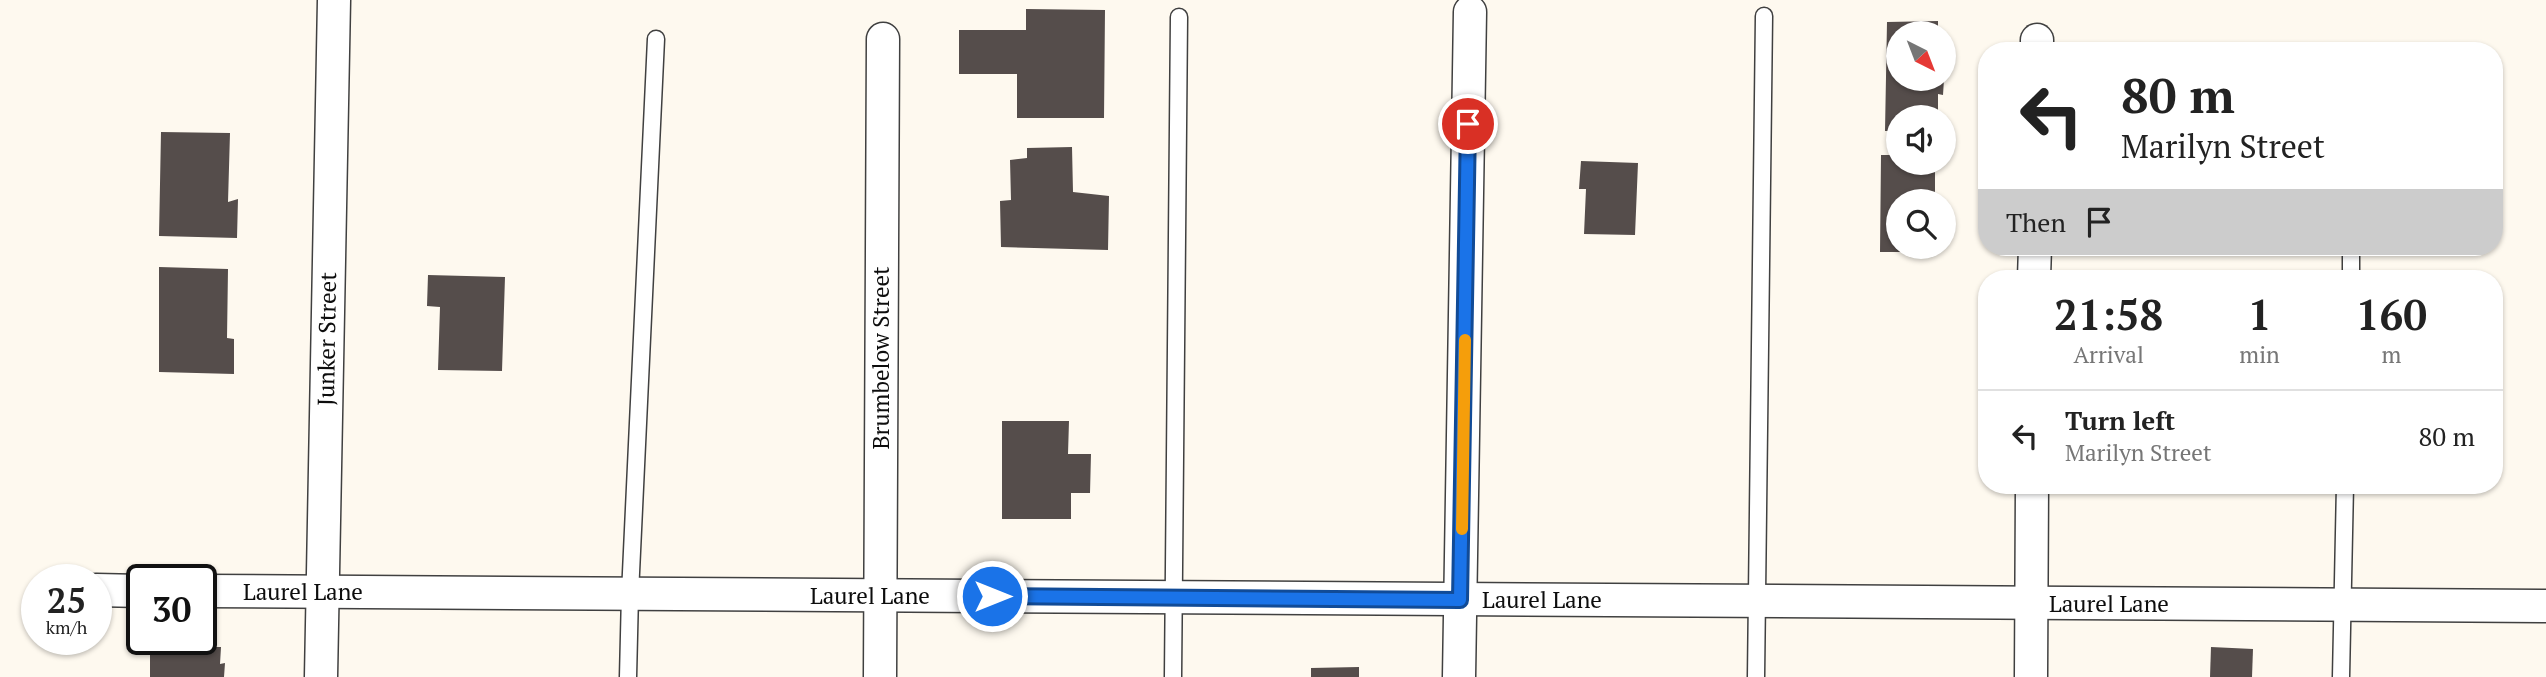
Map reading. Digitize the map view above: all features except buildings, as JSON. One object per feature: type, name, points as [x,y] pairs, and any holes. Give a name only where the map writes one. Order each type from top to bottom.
[{"type":"street","name":"Junker Street","points":[[321,677],[334,0]]},
{"type":"street","points":[[1459,677],[1470,12]]},
{"type":"street","name":"Brumbelow Street","points":[[880,677],[883,39]]},
{"type":"street","points":[[2031,677],[2032,494]]},
{"type":"street","name":"Laurel Lane","points":[[217,591],[2546,606]]},
{"type":"lane","points":[[1756,677],[1764,16]]},
{"type":"lane","points":[[1173,677],[1179,17]]},
{"type":"lane","points":[[628,677],[629,594],[656,39]]},
{"type":"lane","points":[[2341,677],[2346,494]]},
{"type":"slow traffic","points":[[1462,529],[1465,340]]},
{"type":"route","points":[[992,596],[1460,600],[1468,124]]}]
